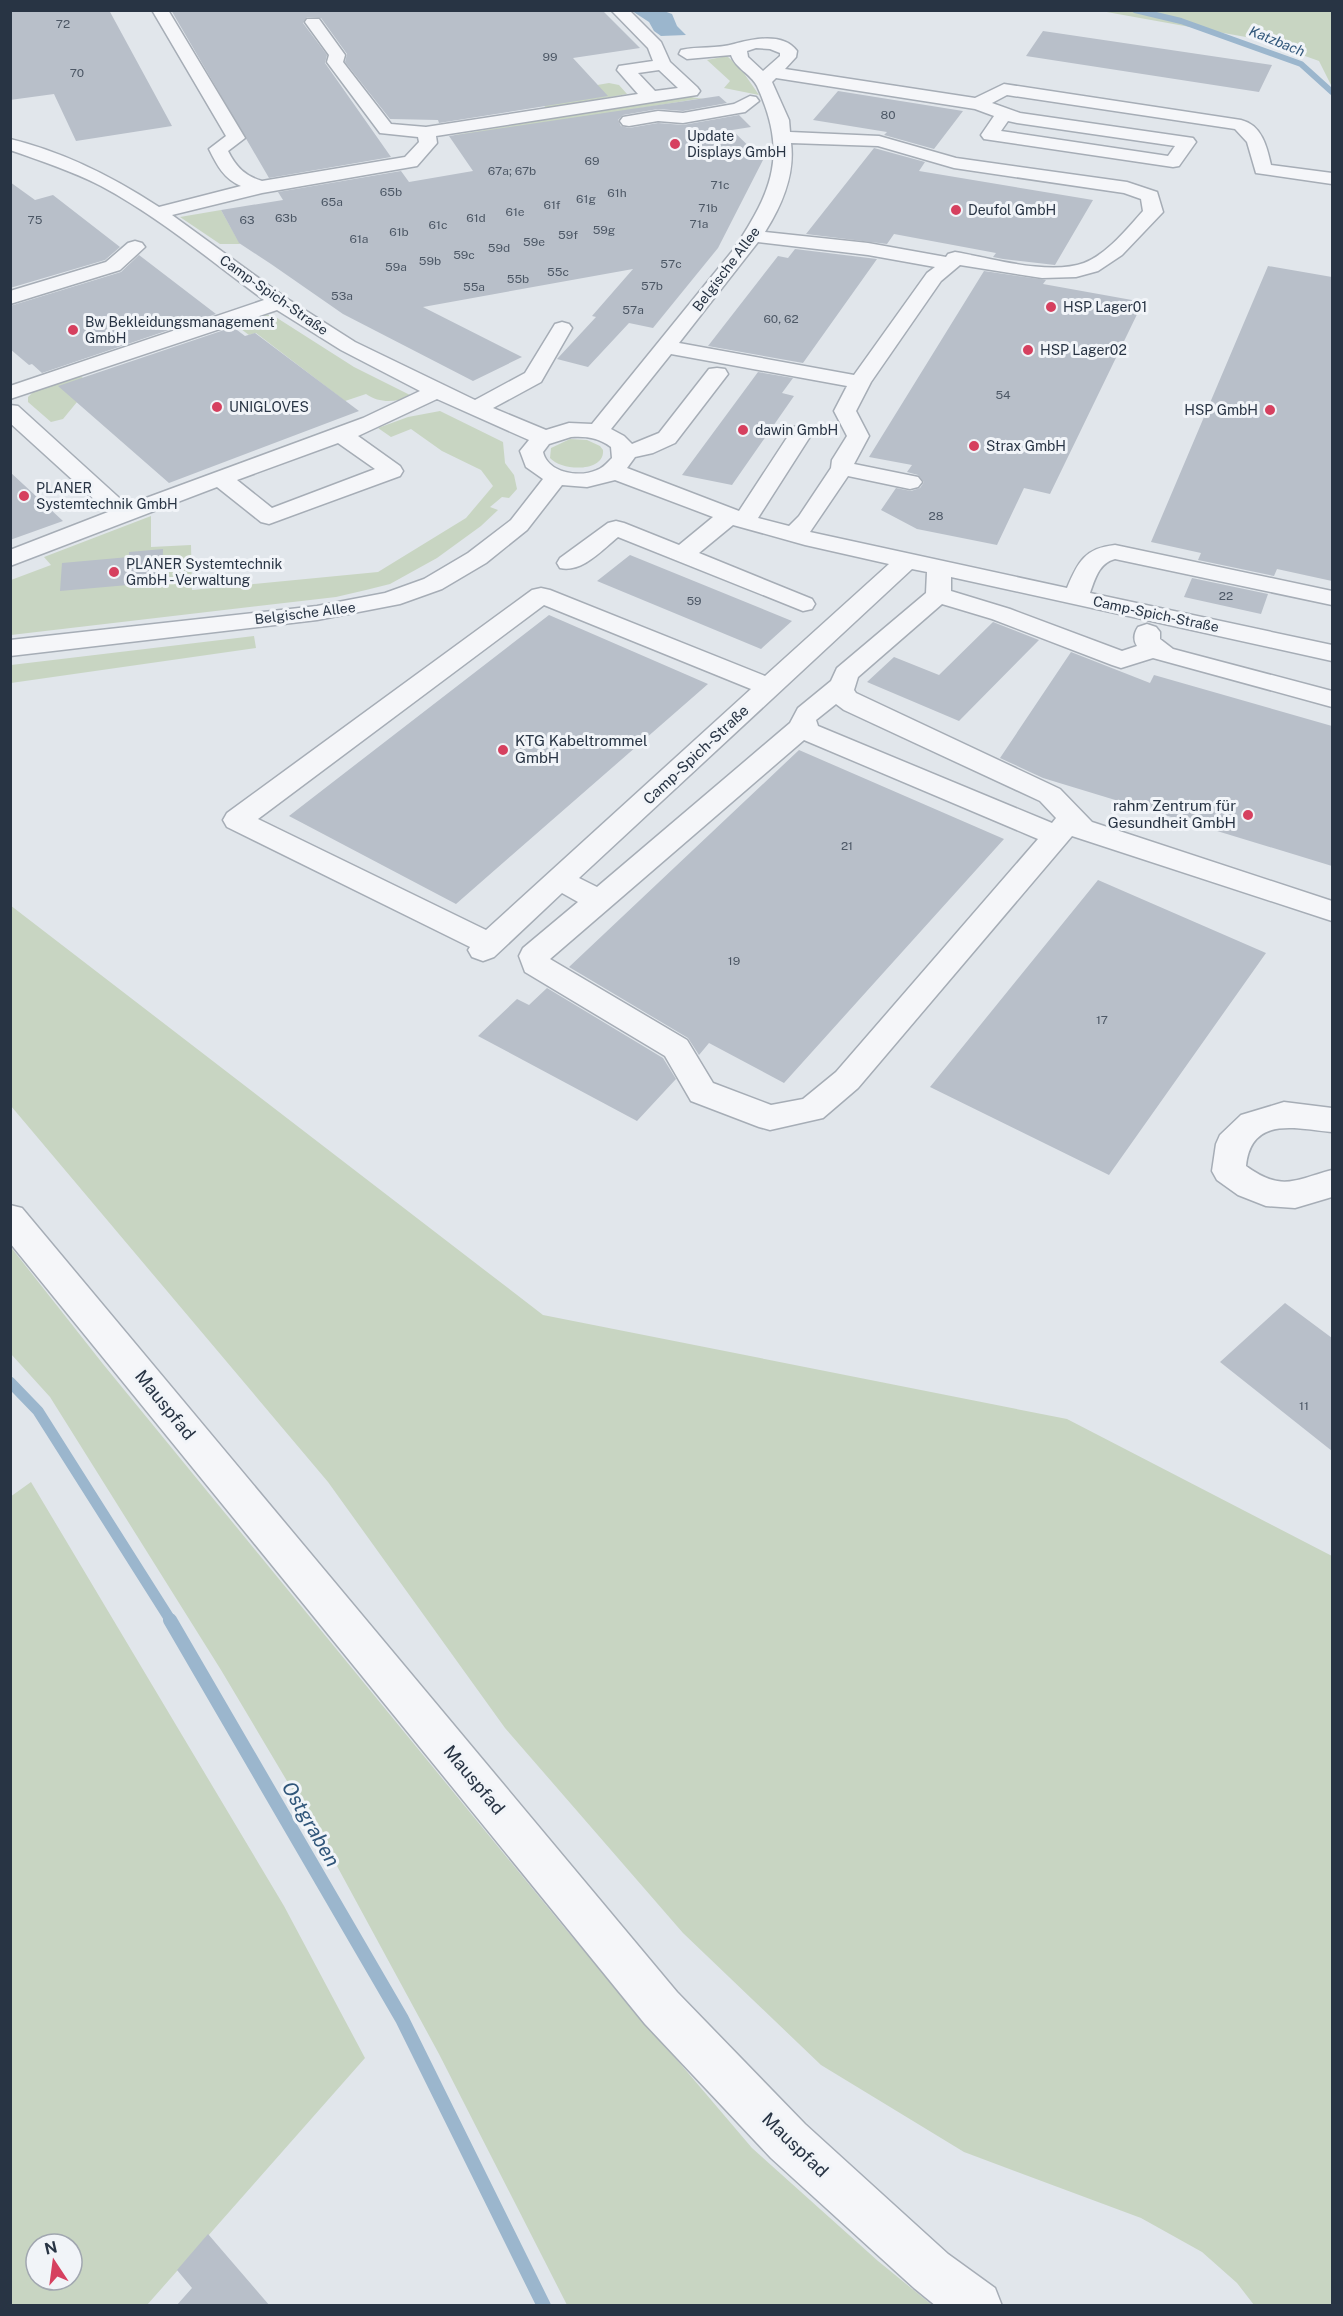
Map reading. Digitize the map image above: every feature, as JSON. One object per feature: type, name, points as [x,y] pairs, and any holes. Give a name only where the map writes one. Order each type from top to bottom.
[{"type":"street","points":[[160,10],[236,138],[218,149],[229,172],[244,182],[262,187]]},
{"type":"street","points":[[619,10],[655,46],[663,64],[691,91]]},
{"type":"street","points":[[313,22],[337,54],[335,62],[386,129],[426,132],[691,91],[775,105]]},
{"type":"street","points":[[687,54],[738,49],[756,44],[782,46],[789,51],[788,57],[768,77]]},
{"type":"street","name":"Belgische Allee","points":[[597,432],[742,252],[778,187],[784,159],[783,136],[768,77],[740,58],[738,49]]},
{"type":"street","points":[[652,98],[625,70],[663,64]]},
{"type":"street","points":[[768,77],[978,104],[1017,117],[1187,142],[1173,162],[990,135],[1004,113]]},
{"type":"street","points":[[978,104],[1004,89],[1241,125],[1256,140],[1263,169],[1332,178]]},
{"type":"street","points":[[611,124],[658,116],[683,118],[739,108],[750,101]]},
{"type":"street","points":[[156,213],[262,187],[411,162],[428,142],[426,132]]},
{"type":"street","points":[[783,136],[879,141],[954,163],[1127,188],[1150,196],[1153,212],[1128,238],[1093,266],[1058,273],[955,258],[934,277],[860,382],[844,411],[858,436],[843,460],[842,468],[808,520],[794,535]]},
{"type":"street","name":"Camp-Spich-Straße","points":[[10,144],[63,153],[210,249],[279,302],[348,346],[437,391],[478,407],[544,438]]},
{"type":"street","points":[[752,236],[868,249],[951,264]]},
{"type":"street","points":[[10,298],[113,266],[135,247]]},
{"type":"street","points":[[10,393],[279,302]]},
{"type":"street","points":[[478,407],[533,377],[562,328]]},
{"type":"street","points":[[664,347],[860,382]]},
{"type":"street","points":[[619,462],[616,440],[597,432],[569,430],[544,438],[535,444],[531,452],[531,460],[535,467],[544,473],[556,478],[586,479],[667,438],[717,374]]},
{"type":"street","points":[[10,559],[124,514],[371,423],[437,391]]},
{"type":"street","points":[[10,411],[124,514]]},
{"type":"street","points":[[682,555],[737,518],[802,432]]},
{"type":"street","points":[[220,479],[269,518],[392,471],[341,434]]},
{"type":"street","name":"Camp-Spich-Straße","points":[[619,462],[737,518],[794,535],[1332,653]]},
{"type":"street","points":[[842,468],[910,482]]},
{"type":"street","name":"Belgische Allee","points":[[10,648],[317,613],[392,599],[433,584],[477,558],[519,525],[556,478]]},
{"type":"street","points":[[569,563],[616,528],[803,604]]},
{"type":"street","points":[[1076,597],[1094,558],[1104,552],[1115,552],[1332,598]]},
{"type":"street","name":"Camp-Spich-Straße","points":[[769,687],[541,595],[237,820],[487,947],[909,559]]},
{"type":"street","points":[[940,567],[938,594],[846,674],[842,686],[845,698],[853,704],[1050,795],[1064,827]]},
{"type":"street","points":[[938,594],[1001,614],[1121,660],[1155,649]]},
{"type":"street","points":[[1156,614],[1145,635],[1147,642],[1164,654],[1332,699]]},
{"type":"street","points":[[842,686],[807,714],[803,720],[809,732],[1064,827],[1082,829],[1332,911]]},
{"type":"street","points":[[804,726],[534,956],[536,964],[676,1048],[702,1092],[770,1118],[812,1109],[847,1080],[1064,827]]},
{"type":"street","points":[[561,880],[599,901]]},
{"type":"street","points":[[1332,1120],[1284,1114],[1252,1124],[1232,1144],[1229,1171],[1256,1190],[1284,1196],[1322,1189],[1332,1183]]},
{"type":"street","name":"Mauspfad","points":[[10,1218],[662,2008],[788,2141],[931,2271],[977,2306]]},
{"type":"green space","points":[[1101,11],[1332,11],[1332,87],[1319,61],[1257,39]]},
{"type":"green space","points":[[727,56],[741,69],[759,95],[724,88],[730,81],[707,60]]},
{"type":"green space","points":[[609,83],[619,85],[627,94],[546,108],[539,100],[568,90]]},
{"type":"green space","points":[[685,96],[721,102],[697,99],[451,139],[455,135]]},
{"type":"green space","points":[[221,210],[240,244],[220,244],[180,217]]},
{"type":"green space","points":[[263,314],[274,316],[354,367],[412,396],[388,401],[366,394],[345,401],[256,333],[249,335],[233,323]]},
{"type":"green space","points":[[79,375],[96,388],[77,402],[63,419],[51,422],[28,402],[28,397],[35,390]]},
{"type":"green space","points":[[440,411],[503,442],[505,463],[514,475],[517,489],[509,498],[502,497],[490,507],[498,510],[481,526],[437,558],[390,584],[336,597],[11,635],[11,580],[51,565],[44,557],[151,516],[151,547],[191,545],[192,590],[378,572],[466,518],[493,486],[481,470],[442,451],[411,429],[391,437],[378,428],[408,417]]},
{"type":"green space","points":[[570,439],[587,440],[600,446],[603,450],[602,457],[597,463],[581,468],[563,465],[550,458],[551,448]]},
{"type":"green space","points":[[254,636],[256,648],[11,683],[11,665]]},
{"type":"green space","points":[[10,905],[543,1315],[1067,1419],[1332,1556],[1332,2305],[1254,2305],[1237,2283],[1202,2252],[1141,2218],[964,2152],[821,2065],[683,1933],[505,1728],[328,1482],[11,1106]]},
{"type":"green space","points":[[10,1246],[103,1364],[563,1926],[752,2148],[878,2261],[932,2305],[567,2305],[439,2054],[331,1855],[221,1670],[50,1397],[11,1354]]},
{"type":"green space","points":[[31,1482],[284,1906],[365,2058],[147,2305],[11,2305],[10,1497]]},
{"type":"water","points":[[632,11],[664,11],[672,14],[677,26],[686,35],[661,36],[654,31],[649,22]]},
{"type":"building","points":[[10,10],[109,10],[172,126],[76,141],[54,94],[10,100]]},
{"type":"building","points":[[171,10],[602,10],[640,48],[573,58],[608,96],[439,123],[438,120],[390,119],[345,62],[347,54],[321,18],[307,17],[303,23],[327,55],[325,63],[391,157],[269,178]]},
{"type":"building","points":[[1043,31],[1272,65],[1259,92],[1026,56]]},
{"type":"building","points":[[838,91],[963,111],[934,149],[884,135],[887,132],[813,120]]},
{"type":"building","points":[[719,96],[727,103],[683,111],[658,109],[623,115],[618,120],[621,126],[629,128],[658,123],[683,125],[739,115],[751,127],[732,130],[763,160],[718,248],[653,328],[629,323],[588,367],[557,359],[596,317],[592,316],[633,269],[423,307],[522,357],[473,381],[343,314],[239,243],[221,210],[283,200],[278,192],[401,171],[409,182],[473,171],[449,136]]},
{"type":"building","name":"Deufol GmbH","points":[[874,148],[925,162],[919,171],[1093,200],[1055,265],[1003,259],[993,257],[996,253],[894,234],[887,244],[806,234]]},
{"type":"building","points":[[10,182],[35,200],[53,195],[120,247],[105,260],[10,288]]},
{"type":"building","points":[[795,249],[877,259],[803,363],[708,346],[778,256],[788,258]]},
{"type":"building","name":"Bw Bekleidungsmanagement GmbH","points":[[139,255],[216,314],[42,373],[10,349],[10,306],[121,272]]},
{"type":"building","name":"HSP GmbH","points":[[1268,266],[1332,277],[1332,581],[1277,569],[1274,576],[1198,560],[1201,553],[1151,542]]},
{"type":"building","points":[[984,271],[1046,280],[1043,284],[1143,302],[1050,494],[1024,488],[997,545],[917,529],[881,510],[896,488],[911,491],[920,488],[924,482],[918,475],[907,472],[912,465],[869,457]]},
{"type":"building","name":"UNIGLOVES","points":[[233,327],[245,336],[255,333],[359,411],[169,483],[58,386]]},
{"type":"building","name":"dawin GmbH","points":[[758,372],[793,378],[782,393],[794,396],[732,485],[682,475]]},
{"type":"building","name":"PLANER Systemtechnik GmbH","points":[[10,472],[63,521],[10,540]]},
{"type":"building","name":"PLANER Systemtechnik GmbH - Verwaltung","points":[[163,549],[162,582],[60,591],[62,563],[129,557],[129,552]]},
{"type":"building","points":[[630,555],[792,621],[761,649],[597,581]]},
{"type":"building","points":[[1192,578],[1268,594],[1261,614],[1184,597]]},
{"type":"building","name":"KTG Kabeltrommel GmbH","points":[[549,615],[708,684],[456,904],[289,816]]},
{"type":"building","points":[[993,622],[1039,640],[959,721],[867,682],[894,657],[939,675]]},
{"type":"building","name":"rahm Zentrum für Gesundheit GmbH","points":[[1071,652],[1150,683],[1154,675],[1332,726],[1332,866],[1043,778],[1000,758]]},
{"type":"building","points":[[799,750],[1004,839],[784,1083],[709,1043],[699,1055],[688,1038],[569,967]]},
{"type":"building","points":[[1098,880],[1266,953],[1109,1175],[930,1087]]},
{"type":"building","points":[[547,988],[663,1058],[676,1079],[637,1121],[478,1036],[517,999],[529,1005]]},
{"type":"building","points":[[1285,1303],[1332,1338],[1332,1451],[1220,1362]]},
{"type":"building","points":[[208,2234],[270,2306],[176,2306],[192,2288],[177,2270]]},
{"type":"waterway","name":"Katzbach","points":[[1135,10],[1181,21],[1301,64],[1332,92]]},
{"type":"waterway","name":"Ostgraben","points":[[10,1382],[38,1411],[171,1621]]},
{"type":"waterway","name":"Ostgraben","points":[[170,1620],[402,2019],[544,2306]]},
{"type":"place","name":"Update Displays GmbH","points":[[675,144]]},
{"type":"place","name":"Deufol GmbH","points":[[956,210]]},
{"type":"place","name":"HSP Lager01","points":[[1051,307]]},
{"type":"place","name":"Bw Bekleidungsmanagement GmbH","points":[[73,330]]},
{"type":"place","name":"HSP Lager02","points":[[1028,350]]},
{"type":"place","name":"UNIGLOVES","points":[[217,407]]},
{"type":"place","name":"HSP GmbH","points":[[1270,410]]},
{"type":"place","name":"dawin GmbH","points":[[743,430]]},
{"type":"place","name":"Strax GmbH","points":[[974,446]]},
{"type":"place","name":"PLANER Systemtechnik GmbH","points":[[24,496]]},
{"type":"place","name":"PLANER Systemtechnik GmbH - Verwaltung","points":[[114,572]]},
{"type":"place","name":"KTG Kabeltrommel GmbH","points":[[503,750]]},
{"type":"place","name":"rahm Zentrum für Gesundheit GmbH","points":[[1248,815]]}]
